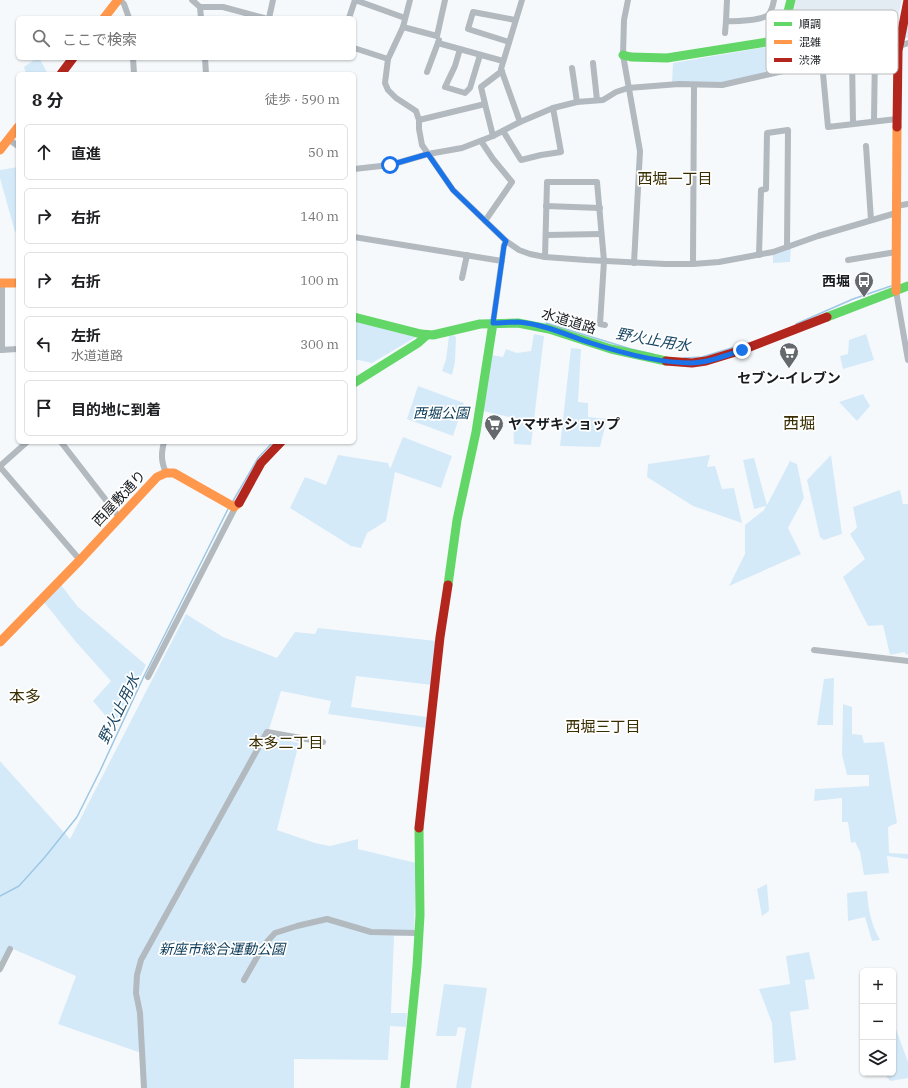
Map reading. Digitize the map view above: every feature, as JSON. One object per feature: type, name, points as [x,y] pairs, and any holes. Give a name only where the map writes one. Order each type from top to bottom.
[{"type":"street","points":[[106,16],[119,0],[124,4],[128,16]]},
{"type":"street","points":[[192,0],[200,7],[223,7],[257,16]]},
{"type":"street","points":[[269,16],[273,0]]},
{"type":"street","points":[[350,16],[355,0],[405,18]]},
{"type":"street","points":[[410,0],[403,27],[388,59],[385,84],[388,90],[396,98],[416,111],[419,120],[422,145],[453,190],[506,241],[519,250],[546,257],[634,263],[693,264],[719,262],[773,252],[818,236],[871,220],[908,204]]},
{"type":"street","points":[[427,72],[438,43],[439,38],[437,36],[444,0]]},
{"type":"street","points":[[520,122],[501,68],[522,0]]},
{"type":"street","points":[[628,0],[624,20],[623,55],[640,151],[634,263]]},
{"type":"street","points":[[725,33],[727,0]]},
{"type":"street","points":[[772,10],[774,0]]},
{"type":"street","points":[[789,10],[791,0]]},
{"type":"street","points":[[908,0],[899,46],[896,209],[896,291],[908,360]]},
{"type":"street","points":[[200,7],[201,16]]},
{"type":"street","points":[[509,42],[468,29],[473,12],[515,20]]},
{"type":"street","points":[[726,21],[766,17]]},
{"type":"street","points":[[403,27],[437,36]]},
{"type":"street","points":[[623,55],[631,57],[667,58],[766,42]]},
{"type":"street","points":[[438,43],[503,61]]},
{"type":"street","points":[[899,46],[908,43]]},
{"type":"street","points":[[356,49],[388,59]]},
{"type":"street","points":[[460,49],[455,66],[445,87],[465,93],[470,88],[480,55]]},
{"type":"street","points":[[62,72],[72,60]]},
{"type":"street","points":[[133,60],[134,72]]},
{"type":"street","points":[[205,60],[206,72]]},
{"type":"street","points":[[593,63],[597,100]]},
{"type":"street","points":[[572,68],[577,102]]},
{"type":"street","points":[[493,136],[481,87],[502,72]]},
{"type":"street","points":[[356,169],[390,165],[428,154],[462,148],[493,136],[520,122],[553,108],[577,102],[603,100],[616,92],[628,88],[722,85],[772,74]]},
{"type":"street","points":[[823,74],[828,126],[897,119]]},
{"type":"street","points":[[852,74],[853,124]]},
{"type":"street","points":[[874,121],[875,74]]},
{"type":"street","points":[[693,264],[694,85]]},
{"type":"street","points":[[419,120],[485,104]]},
{"type":"street","points":[[503,131],[521,160],[561,152],[553,108]]},
{"type":"street","points":[[0,150],[16,129]]},
{"type":"street","points":[[759,255],[761,190],[766,189],[767,133],[788,130],[786,247]]},
{"type":"street","points":[[8,139],[16,145]]},
{"type":"street","points":[[481,141],[493,159],[512,182],[485,221]]},
{"type":"street","points":[[866,146],[871,220]]},
{"type":"street","points":[[546,257],[546,206],[548,182],[597,182],[604,261],[600,324],[605,325]]},
{"type":"street","points":[[546,206],[600,208]]},
{"type":"street","points":[[546,235],[601,234]]},
{"type":"street","points":[[356,237],[502,261]]},
{"type":"street","points":[[405,1088],[417,966],[420,915],[419,821],[440,637],[457,520],[476,432],[506,241]]},
{"type":"street","points":[[848,260],[896,252]]},
{"type":"street","points":[[462,278],[467,255]]},
{"type":"street","points":[[16,283],[1,283],[1,350],[16,349]]},
{"type":"street","name":"水道道路","points":[[356,317],[428,335],[438,335],[467,327],[493,323],[518,322],[629,353],[669,361],[692,363],[706,361],[742,350],[908,286]]},
{"type":"street","points":[[356,382],[418,344],[428,335]]},
{"type":"street","points":[[25,444],[0,466],[80,560]]},
{"type":"street","points":[[63,444],[119,518]]},
{"type":"street","points":[[164,444],[161,454],[166,473]]},
{"type":"street","points":[[148,677],[236,506],[258,467],[266,456],[279,444]]},
{"type":"street","name":"西屋敷通り","points":[[0,642],[80,560],[157,477],[166,473],[174,473],[232,506],[236,506]]},
{"type":"street","points":[[814,650],[908,660]]},
{"type":"street","points":[[144,1088],[140,1013],[136,993],[137,975],[144,954],[267,732],[323,742]]},
{"type":"street","points":[[244,980],[264,945],[275,933],[297,926],[327,919],[371,932],[418,933]]},
{"type":"street","points":[[0,969],[10,949]]},
{"type":"shaded area","points":[[796,0],[902,0],[898,15],[898,10],[794,10]]},
{"type":"green space","points":[[908,20],[908,38],[898,40],[898,22]]},
{"type":"green space","points":[[766,47],[766,74],[722,83],[672,82],[673,63]]},
{"type":"green space","points":[[34,60],[40,60],[47,72],[25,72],[24,67]]},
{"type":"green space","points":[[16,167],[15,232],[0,178],[0,170]]},
{"type":"green space","points":[[791,247],[790,262],[773,263],[773,254]]},
{"type":"green space","points":[[356,322],[416,337],[372,363],[356,359]]},
{"type":"green space","points":[[534,334],[544,336],[531,445],[514,444],[513,418],[483,411],[491,355],[503,357],[506,349],[517,353],[531,351]]},
{"type":"green space","points":[[866,334],[874,360],[843,369],[840,356],[848,354],[849,340]]},
{"type":"green space","points":[[453,335],[456,337],[455,362],[452,375],[442,371],[446,359],[449,336]]},
{"type":"green space","points":[[571,348],[581,349],[578,402],[588,403],[588,417],[607,419],[600,447],[560,446]]},
{"type":"green space","name":"西堀公園","points":[[418,386],[464,403],[453,436],[407,419]]},
{"type":"green space","points":[[863,394],[870,406],[857,421],[839,402]]},
{"type":"green space","points":[[403,437],[452,456],[441,488],[395,472],[386,521],[367,533],[361,548],[351,546],[290,508],[305,477],[326,485],[338,455],[388,463],[390,469]]},
{"type":"green space","points":[[710,455],[707,467],[715,466],[722,489],[734,488],[742,523],[693,506],[647,477],[648,464]]},
{"type":"green space","points":[[831,455],[842,534],[824,540],[820,537],[807,480]]},
{"type":"green space","points":[[754,458],[767,505],[790,461],[797,464],[804,498],[788,528],[801,554],[729,586],[745,554],[745,525],[764,510],[766,506],[754,509],[743,460]]},
{"type":"green space","points":[[900,490],[903,504],[908,504],[908,654],[906,655],[905,652],[890,655],[883,625],[868,626],[843,577],[865,559],[850,534],[857,528],[853,507]]},
{"type":"green space","points":[[61,585],[78,607],[146,665],[116,728],[93,701],[111,681],[76,642],[44,602]]},
{"type":"green space","name":"新座市総合運動公園","points":[[186,614],[223,637],[277,658],[295,632],[315,634],[318,628],[436,641],[432,685],[356,676],[351,707],[427,717],[426,728],[328,714],[331,701],[281,691],[267,736],[299,743],[277,830],[315,843],[330,846],[358,839],[358,849],[416,863],[414,935],[394,936],[391,1013],[407,1013],[406,1027],[390,1026],[388,1060],[294,1059],[294,1088],[146,1088],[144,1054],[58,1024],[76,976],[13,949],[0,974],[0,761],[70,839]]},
{"type":"green space","points":[[834,678],[833,725],[817,725],[824,679]]},
{"type":"green space","points":[[843,704],[852,707],[852,734],[862,735],[864,743],[884,742],[897,823],[888,827],[889,853],[908,854],[908,859],[887,856],[889,873],[864,875],[860,852],[855,842],[851,843],[848,822],[842,822],[842,798],[814,801],[815,789],[869,786],[869,775],[847,775],[842,755]]},
{"type":"green space","points":[[767,884],[769,911],[762,916],[757,889]]},
{"type":"green space","points":[[867,891],[870,916],[880,940],[872,941],[865,917],[848,921],[847,893]]},
{"type":"green space","points":[[809,952],[815,979],[805,980],[809,1009],[790,1012],[796,1060],[774,1063],[772,1023],[759,989],[790,984],[786,956]]},
{"type":"green space","points":[[444,984],[487,988],[471,1088],[456,1088],[466,1028],[458,1027],[456,1036],[436,1036]]},
{"type":"green space","points":[[896,1029],[908,1062],[908,1078],[890,1081],[886,1076],[896,1076]]},
{"type":"waterway","name":"野火止用水","points":[[796,324],[853,299],[891,286]]},
{"type":"waterway","name":"野火止用水","points":[[546,323],[631,349],[653,354]]},
{"type":"waterway","name":"野火止用水","points":[[684,358],[702,357],[748,343]]},
{"type":"waterway","name":"野火止用水","points":[[233,501],[258,458],[271,444]]},
{"type":"waterway","name":"野火止用水","points":[[0,896],[19,886],[45,857],[77,817],[144,676],[228,509]]},
{"type":"traffic: fast","points":[[788,10],[791,0]]},
{"type":"traffic: fast","points":[[623,55],[631,57],[667,58],[766,42]]},
{"type":"traffic: fast","points":[[827,317],[908,286]]},
{"type":"traffic: fast","points":[[356,318],[421,334],[433,335],[480,324],[518,323],[549,329],[611,349],[666,361]]},
{"type":"traffic: fast","points":[[448,585],[457,520],[476,432],[493,323]]},
{"type":"traffic: fast","points":[[356,382],[418,343],[427,335]]},
{"type":"traffic: fast","points":[[405,1088],[417,966],[420,915],[419,828]]},
{"type":"traffic: slow","points":[[106,16],[118,0]]},
{"type":"traffic: slow","points":[[896,291],[897,127]]},
{"type":"traffic: slow","points":[[0,150],[16,130]]},
{"type":"traffic: slow","points":[[0,283],[16,283]]},
{"type":"traffic: slow","points":[[0,642],[80,560],[157,477],[166,473],[174,473],[234,507],[239,503]]},
{"type":"traffic: jam","points":[[898,51],[908,0]]},
{"type":"traffic: jam","points":[[62,72],[72,60]]},
{"type":"traffic: jam","points":[[897,127],[898,74]]},
{"type":"traffic: jam","points":[[666,361],[692,363],[706,361],[742,350],[827,317]]},
{"type":"traffic: jam","points":[[239,503],[261,463],[279,444]]},
{"type":"traffic: jam","points":[[419,828],[440,637],[448,585]]},
{"type":"place","name":"西堀","points":[[864,298]]},
{"type":"place","name":"セブン-イレブン","points":[[789,369]]},
{"type":"place","name":"ヤマザキショップ","points":[[494,441]]},
{"type":"district","name":"西堀一丁目","points":[[675,179]]},
{"type":"district","name":"西堀","points":[[799,423]]},
{"type":"district","name":"本多","points":[[25,696]]},
{"type":"district","name":"西堀三丁目","points":[[603,727]]},
{"type":"district","name":"本多二丁目","points":[[286,743]]},
{"type":"route","points":[[390,165],[428,154],[453,190],[506,241],[493,323],[518,322],[528,324],[569,335],[611,349],[649,358],[678,362],[692,363],[706,361],[742,350]]}]
